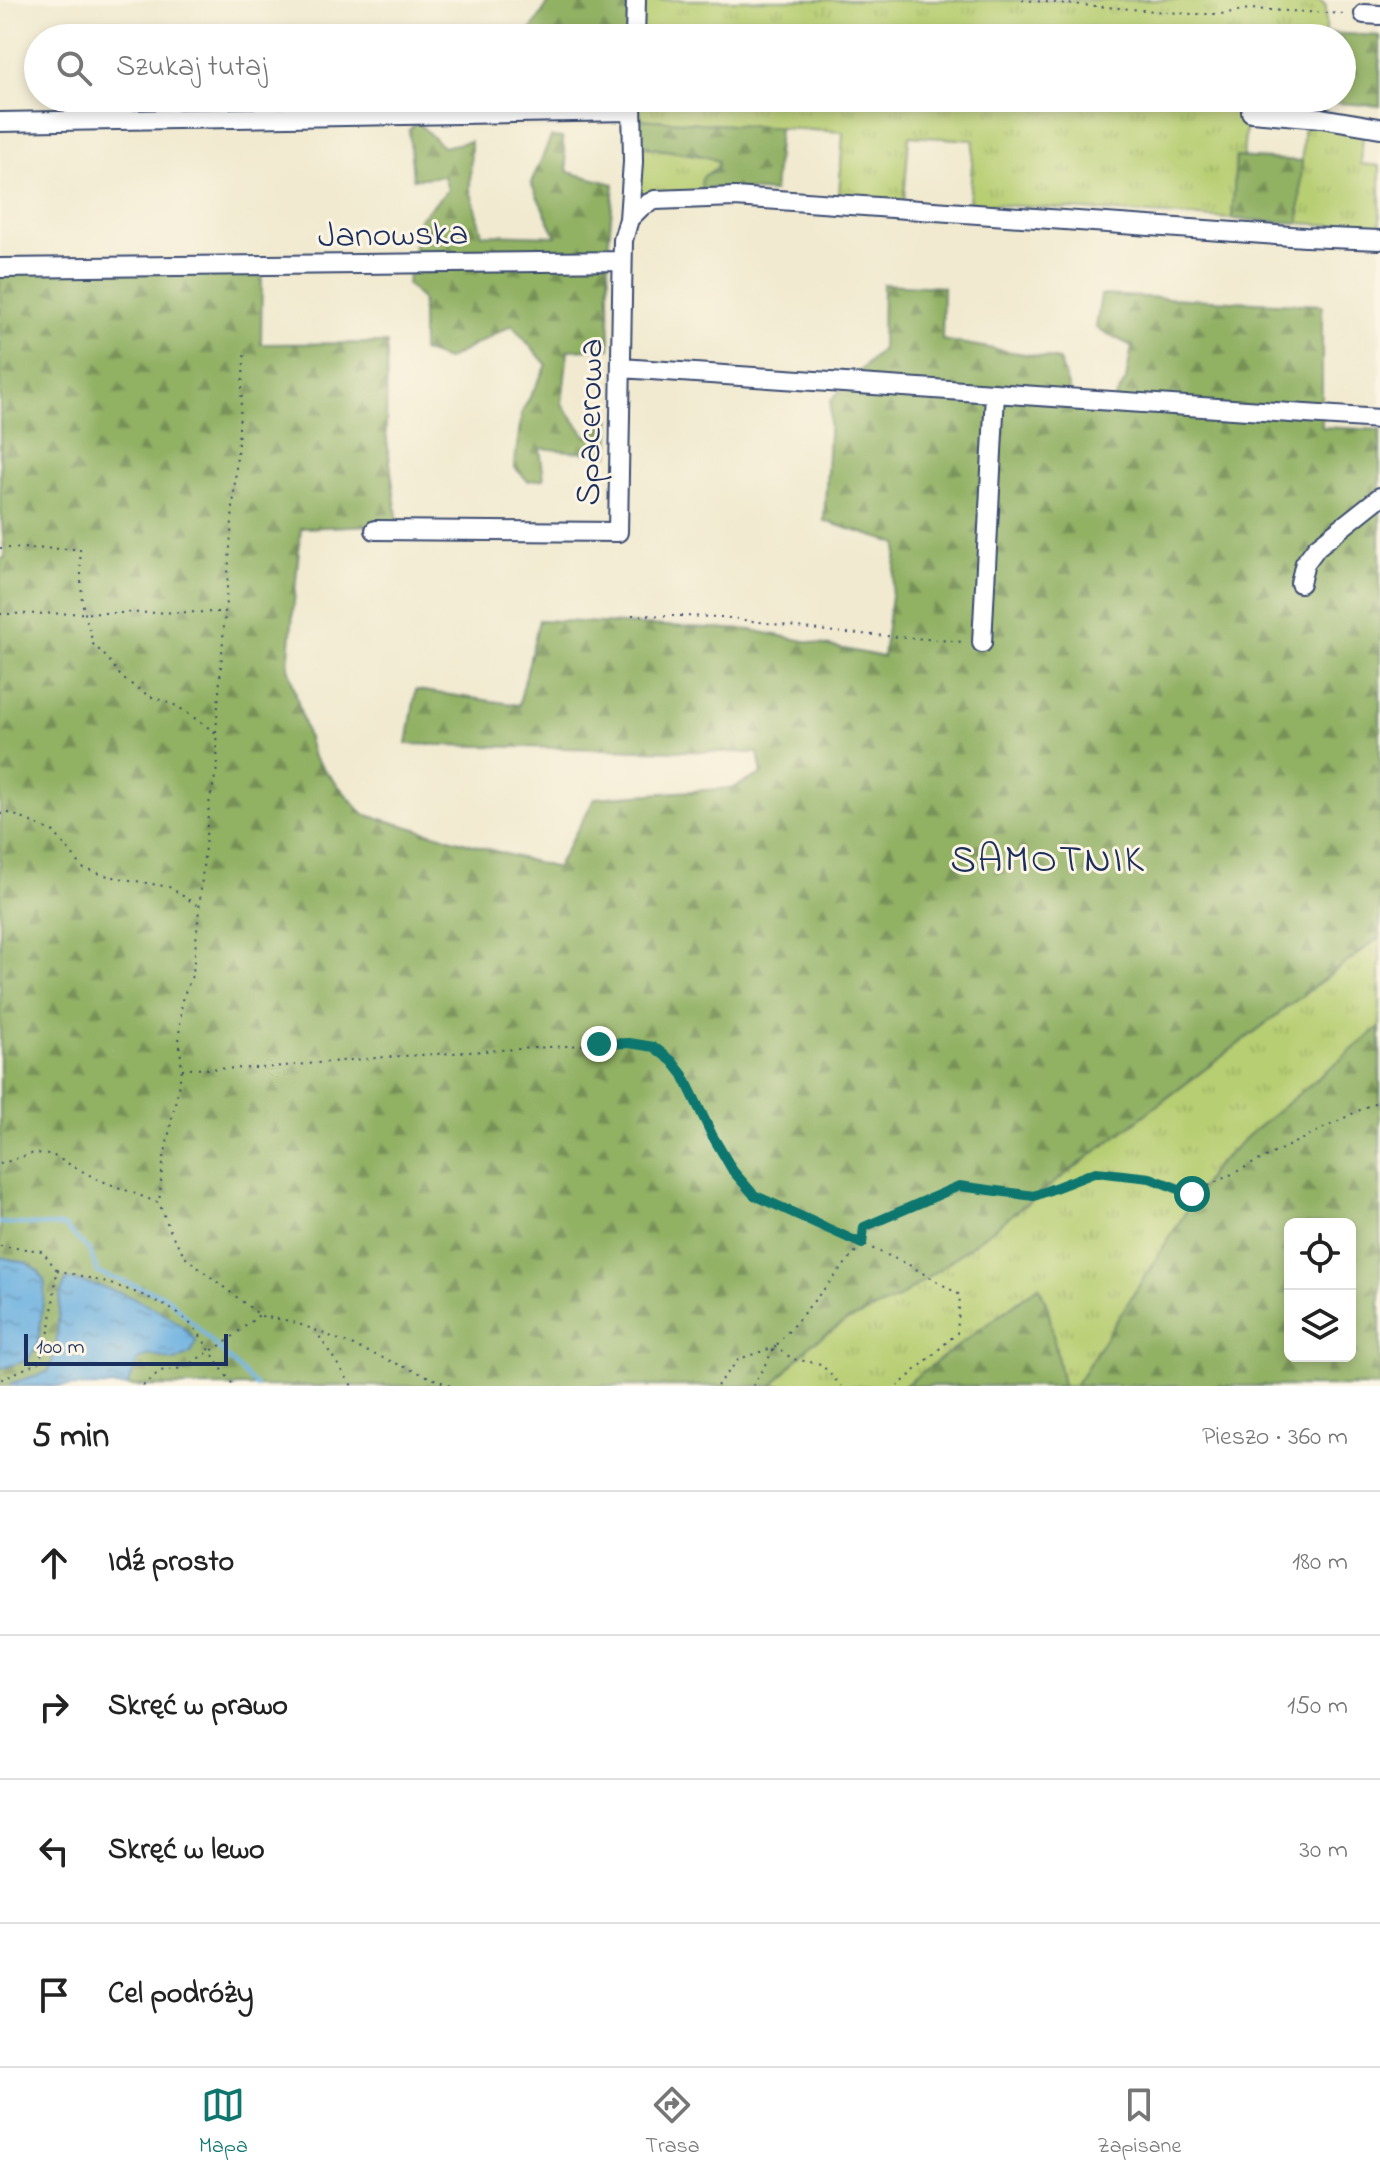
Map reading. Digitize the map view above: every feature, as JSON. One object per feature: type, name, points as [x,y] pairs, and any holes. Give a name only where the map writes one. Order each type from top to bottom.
[{"type":"street","points":[[635,24],[636,0]]},
{"type":"street","points":[[0,122],[351,112]]},
{"type":"street","points":[[622,261],[633,162],[631,112]]},
{"type":"street","points":[[1251,112],[1321,118],[1380,128]]},
{"type":"street","points":[[629,219],[641,207],[655,200],[735,197],[1380,240]]},
{"type":"street","name":"Janowska","points":[[0,268],[622,261]]},
{"type":"street","name":"Spacerowa","points":[[375,530],[618,532],[622,261]]},
{"type":"street","points":[[621,368],[1380,419]]},
{"type":"street","points":[[982,643],[995,394]]},
{"type":"street","points":[[1300,583],[1305,563],[1317,547],[1380,497]]},
{"type":"path","points":[[1022,0],[1191,14],[1221,14],[1249,9],[1372,15]]},
{"type":"path","points":[[245,349],[216,733],[218,764],[209,804],[193,973],[182,1000],[179,1036],[182,1069],[163,1163],[159,1203],[172,1235],[186,1258],[259,1314],[315,1330],[451,1386]]},
{"type":"path","points":[[0,548],[80,549],[82,602],[93,644],[122,678],[149,696],[177,706],[216,733]]},
{"type":"path","points":[[0,614],[226,612]]},
{"type":"path","points":[[632,615],[722,617],[834,632],[982,643]]},
{"type":"path","points":[[0,814],[10,813],[54,832],[84,869],[169,887],[201,908]]},
{"type":"path","points":[[182,1069],[261,1068],[599,1044],[629,1043],[654,1047],[672,1061],[683,1075],[706,1125],[733,1171],[754,1195],[909,1265],[960,1295],[957,1333],[898,1386]]},
{"type":"path","points":[[753,1386],[775,1347],[862,1244],[864,1227],[959,1186],[1034,1196],[1096,1172],[1150,1178],[1192,1194],[1380,1100]]},
{"type":"path","points":[[0,1164],[34,1153],[50,1154],[97,1179],[159,1203]]},
{"type":"path","points":[[0,1246],[42,1251],[57,1270],[111,1284],[163,1306],[198,1333],[234,1386]]},
{"type":"path","points":[[0,1380],[39,1362],[50,1328],[57,1270]]},
{"type":"path","points":[[143,1386],[160,1371],[182,1368],[226,1342],[259,1314]]},
{"type":"path","points":[[315,1330],[352,1386]]},
{"type":"path","points":[[717,1386],[739,1359],[775,1347]]},
{"type":"path","points":[[775,1347],[793,1359],[821,1364],[841,1386]]},
{"type":"green space","points":[[550,0],[631,0],[630,24],[535,24]]},
{"type":"green space","points":[[641,0],[1320,0],[1326,6],[1326,24],[640,24]]},
{"type":"green space","points":[[1356,35],[1380,36],[1380,106],[1356,104]]},
{"type":"green space","points":[[636,112],[1247,112],[1243,157],[1236,157],[1232,219],[969,203],[974,140],[909,136],[904,200],[839,196],[843,132],[636,119]]},
{"type":"green space","points":[[1285,112],[1321,112],[1364,117],[1361,164],[1380,166],[1380,228],[1299,223],[1304,113]]},
{"type":"green space","points":[[639,119],[779,128],[774,192],[702,190],[702,179],[717,170],[718,161],[646,147],[637,142]]},
{"type":"green space","points":[[417,122],[443,147],[471,141],[470,189],[482,234],[556,236],[531,183],[551,137],[562,138],[568,172],[614,184],[608,250],[610,348],[568,350],[562,404],[587,437],[610,419],[609,455],[540,448],[544,479],[528,481],[514,467],[522,412],[547,365],[512,325],[447,360],[422,351],[422,300],[407,284],[419,219],[448,190],[444,176],[413,179],[409,130]]},
{"type":"green space","points":[[637,142],[646,147],[713,158],[719,166],[710,172],[702,190],[638,206]]},
{"type":"green space","points":[[1236,157],[1302,161],[1299,223],[1232,219]]},
{"type":"green space","points":[[262,265],[261,344],[387,343],[386,433],[398,524],[301,528],[288,666],[313,757],[363,814],[556,868],[595,798],[733,788],[762,774],[758,753],[407,744],[416,690],[519,705],[539,620],[751,630],[883,657],[898,544],[824,521],[831,400],[882,349],[883,284],[943,287],[942,340],[1059,360],[1075,407],[1108,411],[1126,380],[1132,346],[1096,328],[1101,295],[1322,305],[1322,427],[1380,430],[1380,937],[948,1263],[897,1299],[847,1321],[811,1344],[772,1386],[0,1386],[0,559],[5,558],[0,503],[0,268]]},
{"type":"green space","points":[[1380,937],[1380,1027],[1250,1134],[1214,1168],[1075,1386],[1063,1386],[1039,1286],[904,1386],[772,1386],[811,1344],[847,1321],[897,1299],[948,1263]]},
{"type":"green space","points":[[1380,1027],[1380,1386],[1075,1386],[1214,1168],[1250,1134]]},
{"type":"green space","points":[[1039,1286],[1048,1308],[1063,1386],[904,1386]]},
{"type":"water","points":[[0,1257],[27,1263],[39,1272],[45,1283],[38,1344],[28,1360],[3,1368],[0,1367]]},
{"type":"water","points":[[66,1280],[101,1287],[154,1308],[196,1341],[191,1353],[175,1361],[150,1355],[138,1360],[128,1386],[10,1386],[11,1383],[48,1372],[56,1350],[60,1295]]},
{"type":"waterway","points":[[0,1223],[64,1226],[89,1250],[98,1273],[166,1296],[256,1386]]},
{"type":"district","name":"SAMOTNIK","points":[[1048,857]]},
{"type":"route","points":[[599,1044],[629,1043],[654,1047],[672,1061],[683,1075],[733,1171],[754,1195],[862,1244],[864,1227],[959,1186],[1034,1196],[1096,1172],[1150,1178],[1192,1194]]}]
